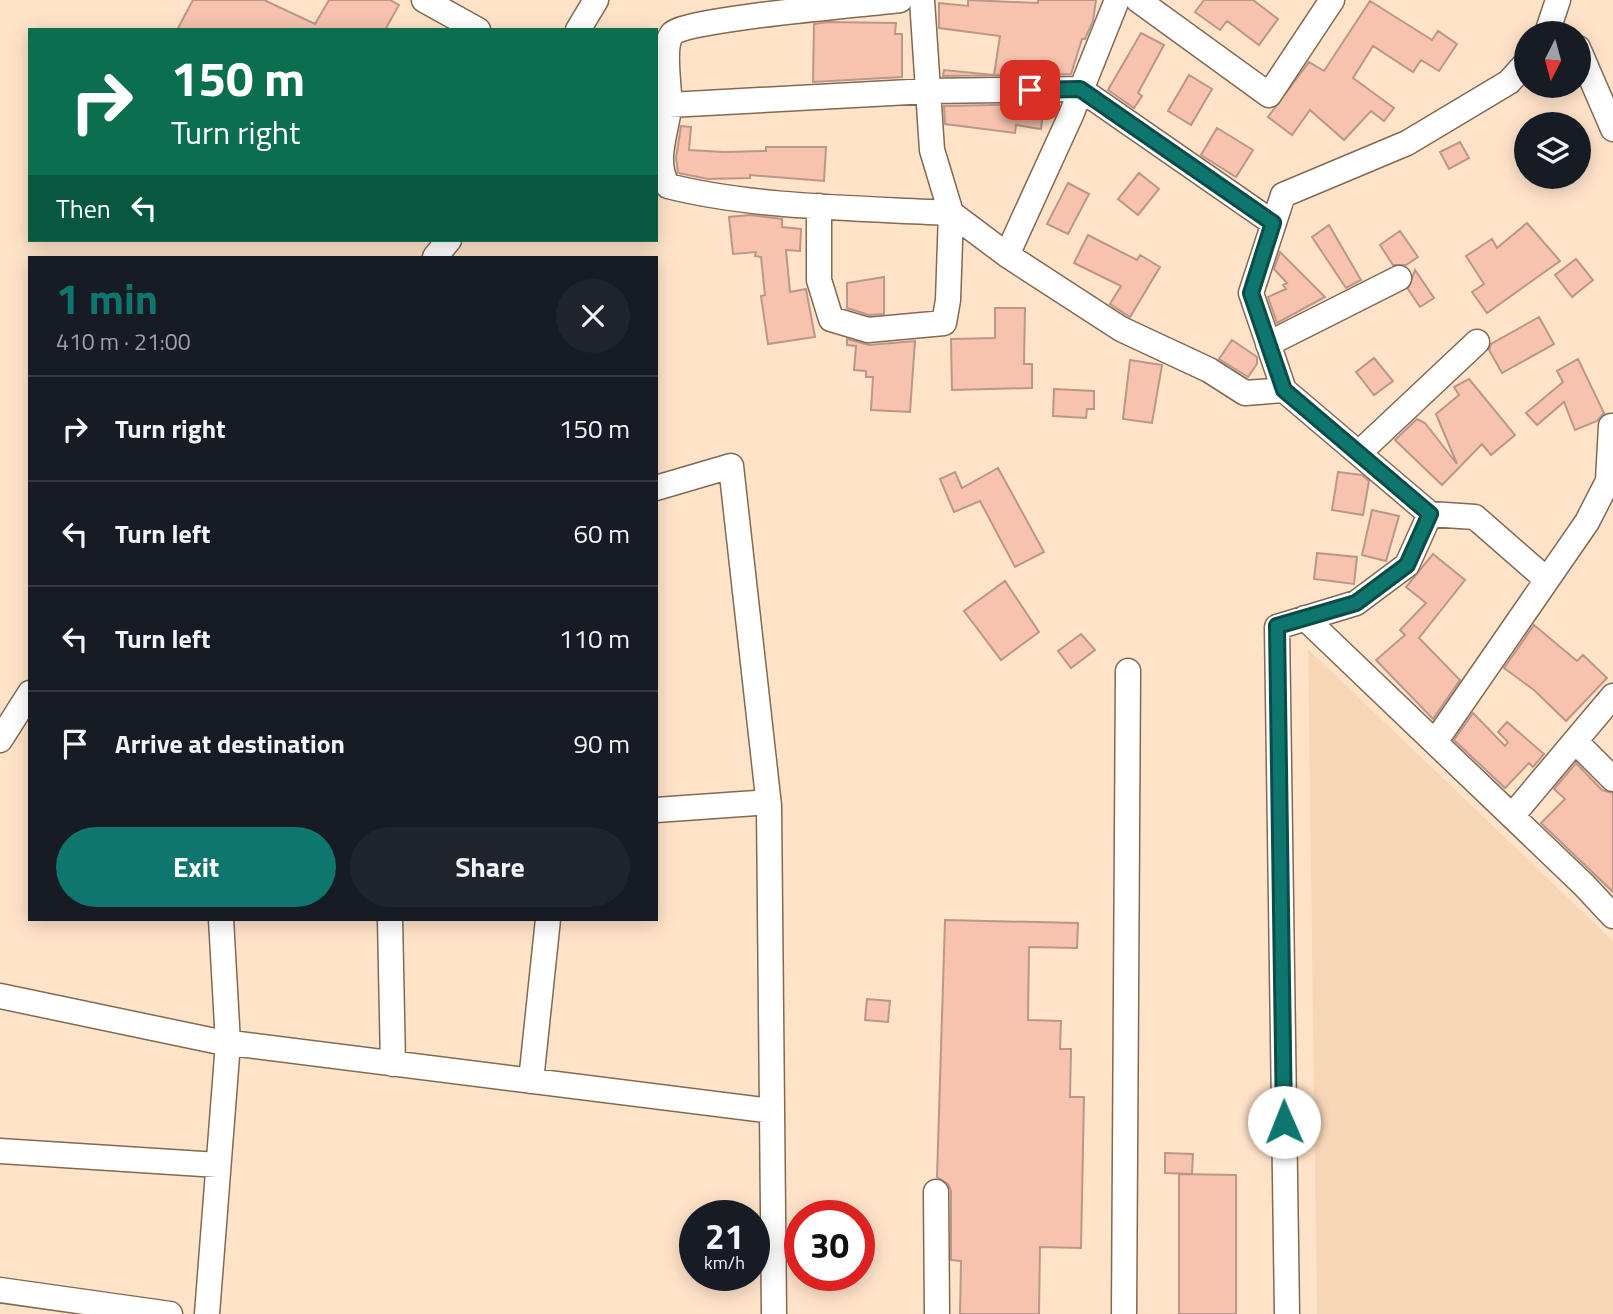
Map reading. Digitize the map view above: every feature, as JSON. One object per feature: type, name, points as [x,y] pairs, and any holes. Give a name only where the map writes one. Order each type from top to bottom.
[{"type":"street","points":[[424,0],[474,28]]},
{"type":"street","points":[[579,28],[596,0]]},
{"type":"street","points":[[900,0],[716,21],[677,30],[671,35],[668,49],[669,106],[660,161],[662,176],[668,186],[694,192],[819,206],[951,213],[1007,255],[1121,329],[1209,370],[1245,393],[1284,390]]},
{"type":"street","points":[[819,206],[819,280],[831,319],[868,330],[944,323],[948,300],[951,213],[932,150],[922,0]]},
{"type":"street","points":[[1007,255],[1116,0]]},
{"type":"street","points":[[1138,0],[1269,95],[1332,0]]},
{"type":"street","points":[[1551,21],[1557,4]]},
{"type":"street","points":[[1557,4],[1565,21]]},
{"type":"street","points":[[1514,76],[1509,82],[1407,143],[1283,195],[1251,293],[1284,390],[1430,514],[1475,517],[1547,580]]},
{"type":"street","points":[[1591,78],[1613,129]]},
{"type":"street","points":[[669,106],[928,91],[1080,89],[1273,223]]},
{"type":"street","points":[[436,256],[447,242]]},
{"type":"street","points":[[1268,344],[1399,278]]},
{"type":"street","points":[[1360,453],[1477,342]]},
{"type":"street","points":[[1435,742],[1587,522],[1608,481],[1611,426]]},
{"type":"street","points":[[658,487],[731,466],[769,806],[774,1314]]},
{"type":"street","points":[[1287,1314],[1277,626],[1356,603],[1407,565],[1430,514]]},
{"type":"street","points":[[1305,618],[1613,916]]},
{"type":"street","points":[[1124,1314],[1128,671]]},
{"type":"street","points":[[1512,816],[1613,696]]},
{"type":"street","points":[[0,740],[28,697]]},
{"type":"street","points":[[1575,741],[1613,779]]},
{"type":"street","points":[[658,810],[756,803]]},
{"type":"street","points":[[207,1314],[228,1043],[221,921]]},
{"type":"street","points":[[390,921],[393,1064]]},
{"type":"street","points":[[531,1081],[548,921]]},
{"type":"street","points":[[0,996],[228,1043],[772,1111]]},
{"type":"street","points":[[0,1151],[218,1165]]},
{"type":"street","points":[[936,1192],[937,1314]]},
{"type":"street","points":[[0,1290],[170,1314]]},
{"type":"shaded area","points":[[1308,649],[1613,941],[1613,1314],[1317,1314]]},
{"type":"building","points":[[193,0],[264,0],[315,24],[329,0],[390,0],[399,5],[386,28],[178,28]]},
{"type":"building","points":[[968,0],[1038,3],[1038,0],[1096,0],[1093,21],[1085,39],[1082,39],[1071,74],[943,76],[944,70],[994,75],[1000,36],[939,28],[939,3],[968,6]]},
{"type":"building","points":[[1204,0],[1253,0],[1278,19],[1259,45],[1227,21],[1220,30],[1195,12]]},
{"type":"building","points":[[1370,1],[1432,40],[1438,31],[1457,44],[1439,71],[1421,60],[1413,72],[1373,46],[1353,78],[1394,108],[1384,121],[1371,111],[1344,140],[1310,110],[1292,135],[1268,117],[1309,62],[1324,71]]},
{"type":"building","points":[[896,23],[895,34],[902,34],[902,77],[813,82],[814,24]]},
{"type":"building","points":[[1141,33],[1164,45],[1138,93],[1142,96],[1134,108],[1108,90]]},
{"type":"building","points":[[1189,75],[1212,89],[1191,125],[1168,111]]},
{"type":"building","points":[[1044,104],[1041,129],[1016,125],[1015,133],[945,124],[944,106]]},
{"type":"building","points":[[681,126],[691,127],[689,150],[724,152],[766,151],[766,147],[826,147],[824,181],[750,175],[750,178],[708,179],[678,173],[676,158]]},
{"type":"building","points":[[1217,128],[1253,150],[1236,177],[1201,155]]},
{"type":"building","points":[[1460,142],[1469,158],[1449,169],[1440,152]]},
{"type":"building","points":[[1139,173],[1159,189],[1138,215],[1118,199]]},
{"type":"building","points":[[1068,183],[1089,194],[1068,234],[1047,224]]},
{"type":"building","points":[[750,215],[782,219],[782,227],[801,229],[800,251],[786,250],[790,292],[806,289],[815,337],[768,344],[761,296],[765,295],[761,257],[755,256],[756,252],[733,254],[729,217]]},
{"type":"building","points":[[1527,223],[1560,261],[1487,313],[1472,292],[1484,284],[1466,256],[1492,239],[1497,248]]},
{"type":"building","points":[[1329,225],[1361,280],[1346,288],[1312,237]]},
{"type":"building","points":[[1400,231],[1418,257],[1406,265],[1393,265],[1380,245]]},
{"type":"building","points":[[1088,235],[1137,260],[1140,255],[1160,267],[1130,317],[1110,304],[1121,286],[1074,263]]},
{"type":"building","points":[[1280,252],[1325,297],[1277,323],[1268,297],[1286,289],[1283,285],[1287,283],[1274,269]]},
{"type":"building","points":[[1576,259],[1593,280],[1572,297],[1555,275]]},
{"type":"building","points":[[1415,270],[1434,298],[1420,307],[1408,289]]},
{"type":"building","points":[[884,277],[884,314],[869,315],[847,308],[847,283]]},
{"type":"building","points":[[995,308],[1025,308],[1024,364],[1032,364],[1032,388],[952,390],[951,339],[995,338]]},
{"type":"building","points":[[1539,317],[1554,344],[1502,373],[1489,350],[1491,344]]},
{"type":"building","points":[[847,339],[869,345],[915,341],[910,412],[871,410],[873,377],[866,377],[866,371],[854,370],[856,346],[847,345]]},
{"type":"building","points":[[1232,340],[1257,357],[1257,364],[1248,377],[1219,359]]},
{"type":"building","points":[[1374,358],[1393,381],[1374,395],[1356,372]]},
{"type":"building","points":[[1578,359],[1604,413],[1597,421],[1575,430],[1564,402],[1537,425],[1526,413],[1563,382],[1557,371]]},
{"type":"building","points":[[1130,360],[1162,365],[1152,423],[1123,419]]},
{"type":"building","points":[[1469,379],[1515,435],[1491,455],[1482,444],[1442,485],[1395,440],[1417,419],[1425,423],[1457,464],[1436,414],[1459,395],[1454,387]]},
{"type":"building","points":[[1054,389],[1094,391],[1094,409],[1087,409],[1086,418],[1053,416]]},
{"type":"building","points":[[998,468],[1044,552],[1015,567],[980,501],[954,512],[940,479],[955,472],[962,488]]},
{"type":"building","points":[[1338,472],[1362,475],[1369,481],[1363,515],[1332,510]]},
{"type":"building","points":[[1372,510],[1399,516],[1386,561],[1362,555]]},
{"type":"building","points":[[1317,553],[1357,557],[1354,584],[1314,579]]},
{"type":"building","points":[[1433,554],[1465,580],[1419,638],[1460,680],[1433,719],[1376,660],[1405,635],[1400,630],[1426,603],[1406,587]]},
{"type":"building","points":[[1005,581],[1039,632],[1001,660],[964,611]]},
{"type":"building","points":[[1534,625],[1577,661],[1583,655],[1607,678],[1566,721],[1534,690],[1504,668]]},
{"type":"building","points":[[1081,634],[1095,650],[1071,668],[1058,651]]},
{"type":"building","points":[[1473,713],[1505,746],[1508,742],[1498,732],[1507,722],[1544,754],[1533,767],[1529,763],[1505,788],[1454,740]]},
{"type":"building","points":[[1576,763],[1602,790],[1613,793],[1613,892],[1541,823],[1565,799],[1554,789]]},
{"type":"building","points":[[945,920],[1078,923],[1077,948],[1029,947],[1028,1020],[1061,1021],[1060,1049],[1071,1049],[1070,1097],[1084,1097],[1081,1248],[1040,1247],[1039,1314],[960,1314],[961,1261],[951,1260],[951,1191],[948,1184],[937,1177]]},
{"type":"building","points":[[867,999],[890,1001],[888,1022],[865,1020]]},
{"type":"building","points":[[1165,1153],[1193,1154],[1192,1174],[1165,1173]]},
{"type":"building","points":[[1179,1174],[1236,1175],[1236,1314],[1179,1314]]},
{"type":"route","points":[[1030,90],[1080,89],[1273,223],[1251,293],[1284,390],[1430,514],[1407,565],[1356,603],[1277,626],[1284,1122]]}]
